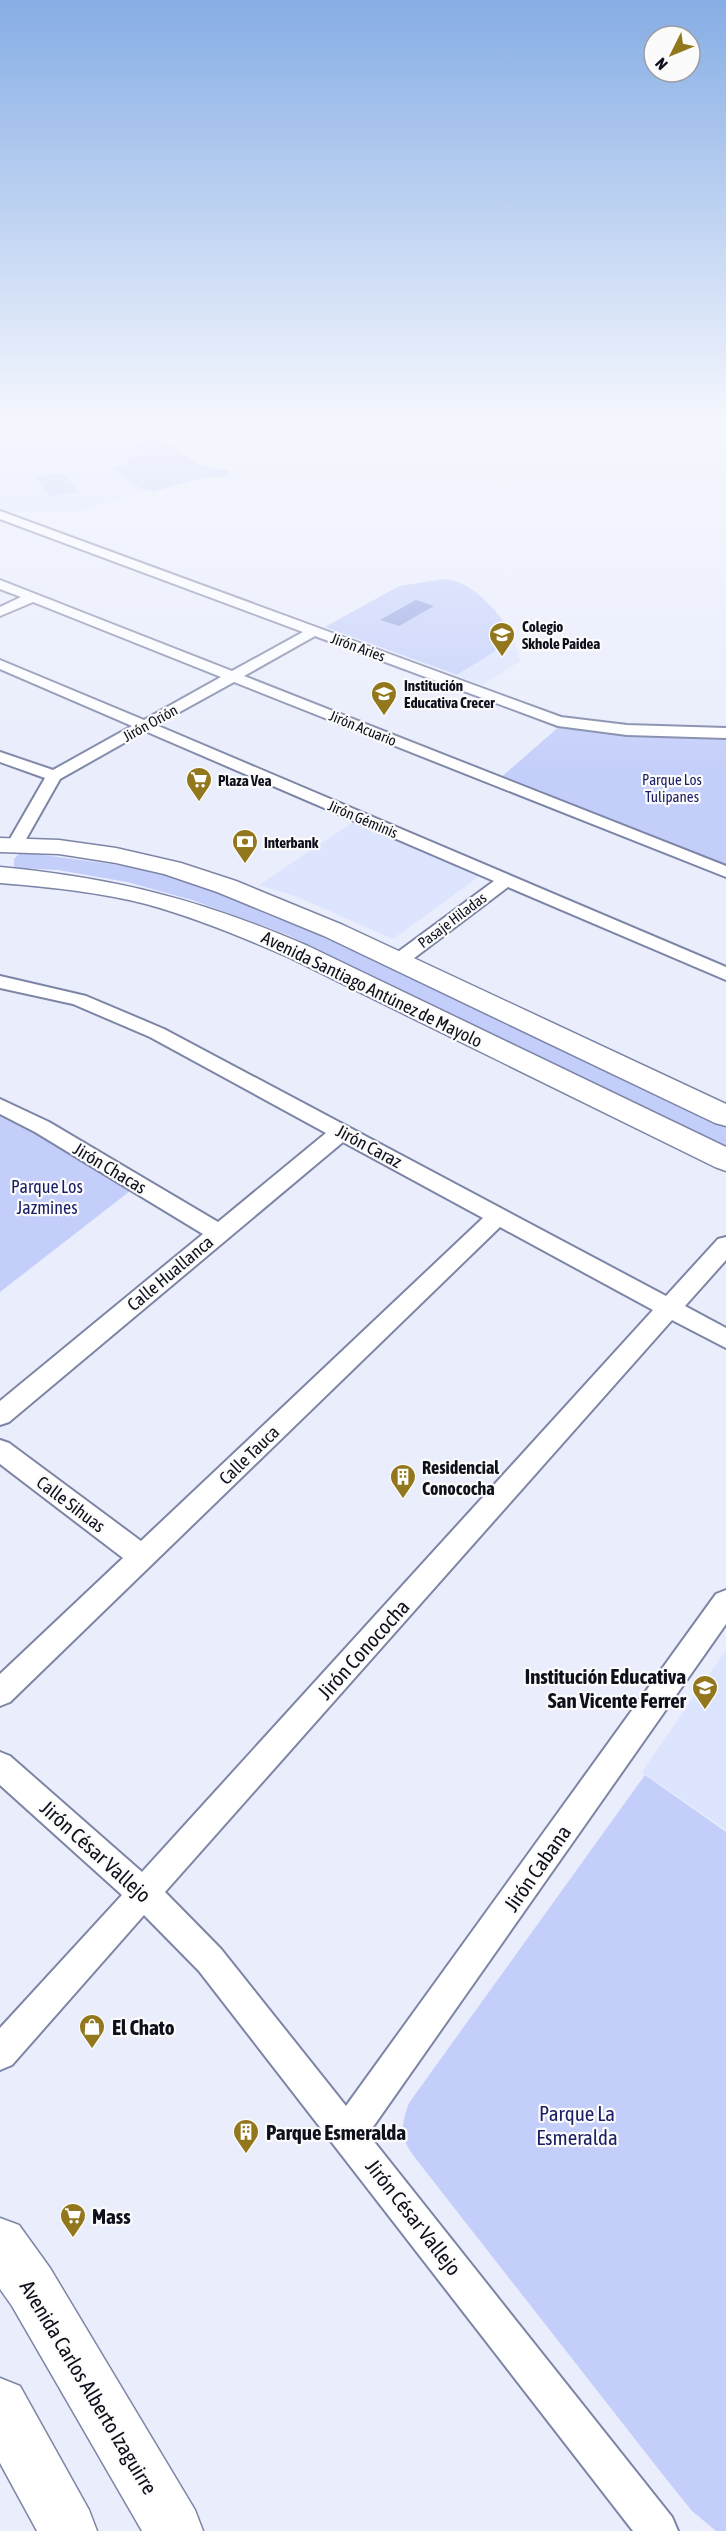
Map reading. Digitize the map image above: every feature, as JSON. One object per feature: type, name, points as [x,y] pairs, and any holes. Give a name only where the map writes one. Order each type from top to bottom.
[{"type":"main road","name":"Avenida Santiago Antúnez de Mayolo","points":[[8,845],[124,857],[171,868],[291,910],[726,1116]]},
{"type":"main road","name":"Avenida Santiago Antúnez de Mayolo","points":[[0,875],[70,882],[121,891],[212,916],[299,952],[726,1160]]},
{"type":"main road","points":[[611,1103],[628,1102],[639,1096],[642,1076]]},
{"type":"main road","points":[[640,1117],[638,1106],[644,1098],[654,1092],[669,1089]]},
{"type":"main road","name":"Avenida Carlos Alberto Izaguirre","points":[[0,2244],[31,2287],[174,2531]]},
{"type":"main road","points":[[0,2406],[68,2531]]},
{"type":"street","name":"Jirón Aries","points":[[71,541],[558,721],[627,730],[726,733]]},
{"type":"street","name":"Jirón Acuario","points":[[0,584],[726,872]]},
{"type":"street","points":[[0,612],[32,597]]},
{"type":"street","name":"Jirón Orión","points":[[8,845],[54,776],[314,631]]},
{"type":"street","name":"Jirón Géminis","points":[[0,664],[726,974]]},
{"type":"street","points":[[5,761],[54,776]]},
{"type":"street","name":"Pasaje Hiladas","points":[[398,961],[506,880]]},
{"type":"street","name":"Jirón Caraz","points":[[0,982],[63,995],[116,1014],[157,1033],[726,1339]]},
{"type":"street","name":"Jirón Chacas","points":[[0,1106],[42,1127],[219,1233]]},
{"type":"street","name":"Calle Huallanca","points":[[0,1415],[341,1132]]},
{"type":"street","name":"Calle Tauca","points":[[0,1693],[498,1216]]},
{"type":"street","name":"Jirón Conococha","points":[[0,2053],[726,1245]]},
{"type":"street","name":"Calle Sihuas","points":[[0,1450],[143,1558]]},
{"type":"street","name":"Jirón Cabana","points":[[348,2133],[726,1602]]},
{"type":"street","name":"Jirón César Vallejo","points":[[0,1766],[174,1920],[210,1960],[658,2531]]},
{"type":"shaded area","points":[[416,600],[434,606],[399,626],[380,620]]},
{"type":"shaded area","name":"Colegio Skhole Paidea","points":[[512,634],[520,661],[483,685],[457,676],[491,654]]},
{"type":"shaded area","points":[[355,821],[481,875],[393,939],[298,897],[259,885]]},
{"type":"shaded area","name":"Institución Educativa San Vicente Ferrer","points":[[726,1650],[726,1830],[642,1772]]},
{"type":"green space","points":[[444,579],[465,585],[474,591],[499,616],[512,634],[491,654],[457,675],[325,627],[399,586]]},
{"type":"green space","name":"Parque Los Tulipanes","points":[[561,725],[726,735],[726,866],[499,779]]},
{"type":"green space","points":[[21,852],[140,868],[218,890],[291,917],[726,1126],[726,1147],[288,935],[192,900],[127,882],[58,870],[14,868],[14,859]]},
{"type":"green space","name":"Parque Los Jazmines","points":[[0,1116],[30,1131],[130,1191],[0,1292]]},
{"type":"green space","name":"Parque La Esmeralda","points":[[645,1775],[726,1832],[726,2531],[716,2531],[692,2511],[416,2159],[404,2139],[403,2132],[409,2103]]},
{"type":"place","name":"Colegio Skhole Paidea","points":[[502,658]]},
{"type":"place","name":"Institución Educativa Crecer","points":[[384,717]]},
{"type":"place","name":"Plaza Vea","points":[[199,803]]},
{"type":"place","name":"Interbank","points":[[245,865]]},
{"type":"place","name":"Residencial Conococha","points":[[403,1500]]},
{"type":"place","name":"Institución Educativa San Vicente Ferrer","points":[[705,1711]]},
{"type":"place","name":"El Chato","points":[[92,2050]]},
{"type":"place","name":"Parque Esmeralda","points":[[246,2155]]},
{"type":"place","name":"Mass","points":[[73,2239]]}]
